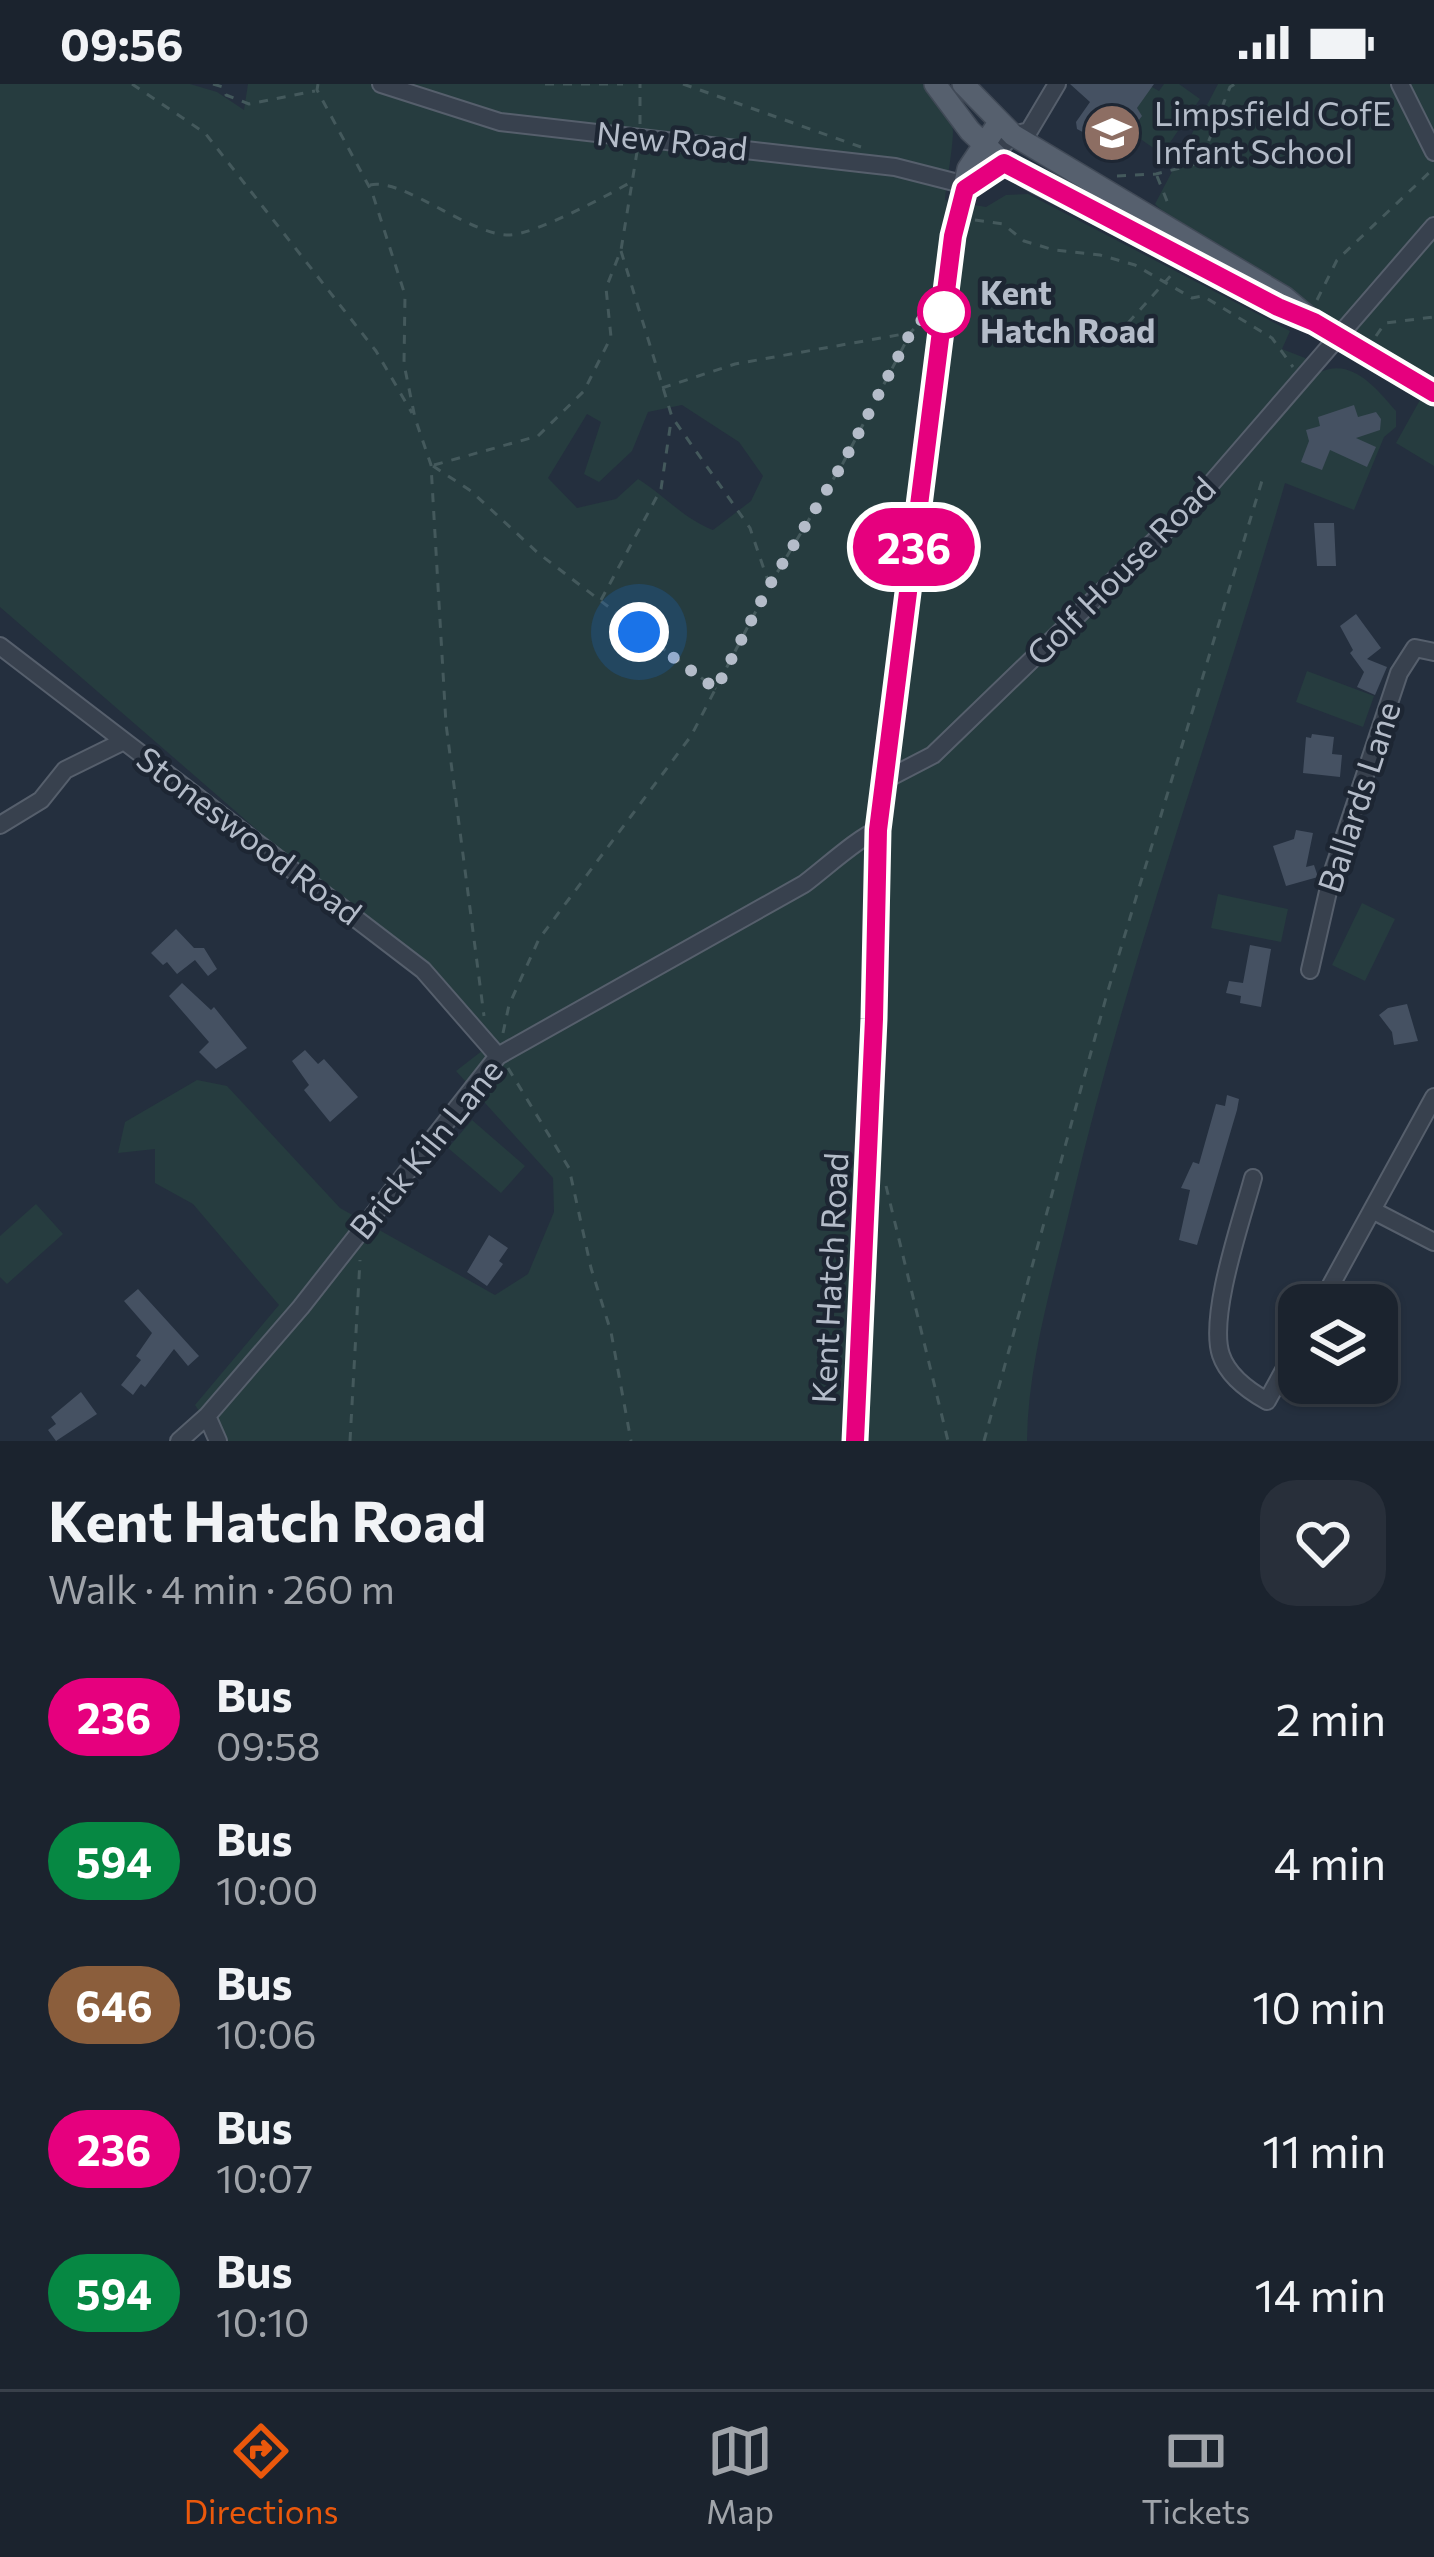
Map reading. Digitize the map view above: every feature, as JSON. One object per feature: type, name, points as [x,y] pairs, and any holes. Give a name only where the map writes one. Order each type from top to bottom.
[{"type":"main road","points":[[935,84],[994,155],[1037,183],[1314,322]]},
{"type":"main road","points":[[963,84],[1010,133],[1434,393]]},
{"type":"main road","points":[[965,189],[1010,133]]},
{"type":"main road","name":"Kent Hatch Road","points":[[855,1441],[878,830],[945,299],[956,218],[965,189]]},
{"type":"street","name":"New Road","points":[[381,84],[500,122],[895,167],[965,189]]},
{"type":"street","points":[[1010,133],[1029,131],[1058,84]]},
{"type":"street","points":[[1400,84],[1434,152]]},
{"type":"street","name":"Golf House Road","points":[[884,781],[933,755],[1197,500],[1434,226]]},
{"type":"street","name":"Stoneswood Road","points":[[0,646],[424,970],[498,1056]]},
{"type":"street","name":"Ballards Lane","points":[[1310,970],[1332,874],[1399,674],[1415,648],[1434,652]]},
{"type":"street","points":[[0,825],[41,800],[64,770],[124,741]]},
{"type":"street","name":"Brick Kiln Lane","points":[[179,1441],[207,1416],[301,1307],[498,1056],[804,884],[847,853],[864,834],[878,830]]},
{"type":"street","points":[[1331,1284],[1434,1097]]},
{"type":"street","points":[[1253,1178],[1226,1276],[1221,1356],[1245,1388],[1267,1401],[1278,1381]]},
{"type":"street","points":[[1372,1210],[1434,1242]]},
{"type":"street","points":[[207,1416],[218,1441]]},
{"type":"path","points":[[132,84],[205,133],[376,351],[416,418]]},
{"type":"path","points":[[213,84],[249,104],[318,87],[369,185],[405,295],[404,364],[431,466],[446,724],[487,1039]]},
{"type":"path","points":[[545,84],[623,84]]},
{"type":"path","points":[[431,466],[538,436],[584,391],[611,337],[606,288],[621,250],[639,137],[640,84]]},
{"type":"path","points":[[682,84],[871,151]]},
{"type":"path","points":[[1114,176],[1156,174],[1200,163],[1229,87],[1235,84]]},
{"type":"path","points":[[1314,322],[1317,302],[1337,260],[1434,168]]},
{"type":"path","points":[[369,185],[380,182],[489,233],[515,236],[632,181]]},
{"type":"path","points":[[956,218],[1004,224],[1024,242],[1135,265],[1192,298],[1203,296],[1271,338],[1300,379]]},
{"type":"path","points":[[621,250],[672,417],[750,528],[769,586]]},
{"type":"path","points":[[1128,323],[1190,258]]},
{"type":"path","points":[[631,1441],[611,1332],[569,1168],[498,1056],[509,1005],[539,939],[691,736],[911,332],[945,299]]},
{"type":"path","points":[[1365,352],[1385,322],[1434,317]]},
{"type":"path","points":[[662,388],[735,364],[911,332]]},
{"type":"path","points":[[600,601],[661,488],[672,417]]},
{"type":"path","points":[[431,466],[471,491],[538,553],[716,689]]},
{"type":"path","points":[[983,1441],[1107,994],[1264,474]]},
{"type":"path","points":[[886,1189],[948,1441]]},
{"type":"path","points":[[350,1441],[360,1263]]},
{"type":"green space","points":[[0,84],[190,84],[217,92],[244,110],[248,84],[923,84],[953,129],[945,200],[986,207],[1006,195],[1028,194],[1290,331],[1282,349],[1305,358],[1320,372],[1332,368],[1353,372],[1396,411],[1396,427],[1384,437],[1354,510],[1285,483],[1095,1110],[1043,1319],[1027,1441],[219,1441],[195,1405],[279,1305],[193,1204],[155,1183],[155,1149],[118,1153],[125,1122],[197,1080],[227,1086],[340,1208],[495,1295],[528,1274],[554,1212],[553,1178],[456,1071],[496,1040],[417,958],[308,874],[0,607]],"holes":[[[682,405],[739,442],[763,476],[751,501],[713,530],[638,479],[616,499],[577,508],[548,478],[587,414],[601,422],[584,474],[599,482],[632,451],[648,412]]]},
{"type":"green space","points":[[1147,84],[1159,91],[1164,84],[1179,84],[1200,99],[1162,154],[1129,131],[1141,117],[1137,108]]},
{"type":"green space","points":[[1218,84],[1434,84],[1434,466],[1396,443],[1430,382],[1178,226],[1155,204]]},
{"type":"green space","points":[[1307,671],[1374,696],[1363,727],[1296,702]]},
{"type":"green space","points":[[1218,894],[1288,909],[1281,942],[1211,928]]},
{"type":"green space","points":[[1362,903],[1395,919],[1365,981],[1332,965]]},
{"type":"green space","points":[[472,1120],[525,1166],[501,1193],[448,1148]]},
{"type":"green space","points":[[36,1204],[63,1234],[7,1284],[0,1277],[0,1236]]},
{"type":"building","points":[[1070,84],[1154,84],[1137,108],[1142,116],[1116,150],[1077,129],[1076,122],[1090,102]]},
{"type":"building","points":[[1354,405],[1358,417],[1376,412],[1381,419],[1380,430],[1356,438],[1376,447],[1367,467],[1330,450],[1322,470],[1301,462],[1309,441],[1306,430],[1320,426],[1318,417]]},
{"type":"building","points":[[1314,523],[1334,523],[1336,566],[1317,566]]},
{"type":"building","points":[[1356,614],[1381,648],[1367,659],[1387,667],[1375,695],[1357,687],[1364,672],[1350,653],[1353,650],[1340,626]]},
{"type":"building","points":[[1306,737],[1334,737],[1332,754],[1342,755],[1340,777],[1303,773]]},
{"type":"building","points":[[1296,830],[1313,833],[1306,867],[1314,865],[1318,877],[1286,886],[1273,846],[1294,839]]},
{"type":"building","points":[[176,929],[194,948],[204,948],[217,969],[208,976],[195,960],[177,974],[167,962],[163,965],[151,953]]},
{"type":"building","points":[[1250,945],[1271,949],[1261,1007],[1240,1003],[1241,996],[1226,993],[1229,981],[1243,983]]},
{"type":"building","points":[[182,983],[211,1010],[214,1007],[247,1048],[216,1069],[199,1052],[209,1042],[169,996]]},
{"type":"building","points":[[1407,1004],[1418,1041],[1394,1045],[1392,1032],[1379,1015]]},
{"type":"building","points":[[305,1050],[318,1064],[324,1059],[358,1097],[330,1122],[304,1090],[309,1085],[292,1061]]},
{"type":"building","points":[[1227,1095],[1239,1099],[1237,1110],[1197,1245],[1179,1240],[1190,1190],[1181,1188],[1193,1162],[1199,1164],[1216,1104],[1225,1106]]},
{"type":"building","points":[[489,1235],[508,1248],[487,1286],[467,1272]]},
{"type":"building","points":[[138,1289],[199,1356],[188,1366],[174,1349],[145,1387],[141,1384],[133,1395],[121,1385],[141,1360],[136,1356],[152,1333],[124,1301]]},
{"type":"building","points":[[81,1392],[97,1414],[56,1441],[48,1430],[56,1424],[51,1417]]},
{"type":"bus line","name":"236","points":[[855,1441],[878,830],[953,236],[965,189],[1004,163],[1314,322],[1434,393]]},
{"type":"place","name":"Limpsfield CofE Infant School","points":[[1112,133]]},
{"type":"place","name":"Kent Hatch Road","points":[[944,312]]},
{"type":"route","points":[[639,632],[716,689],[911,332],[937,303],[944,312]]}]
